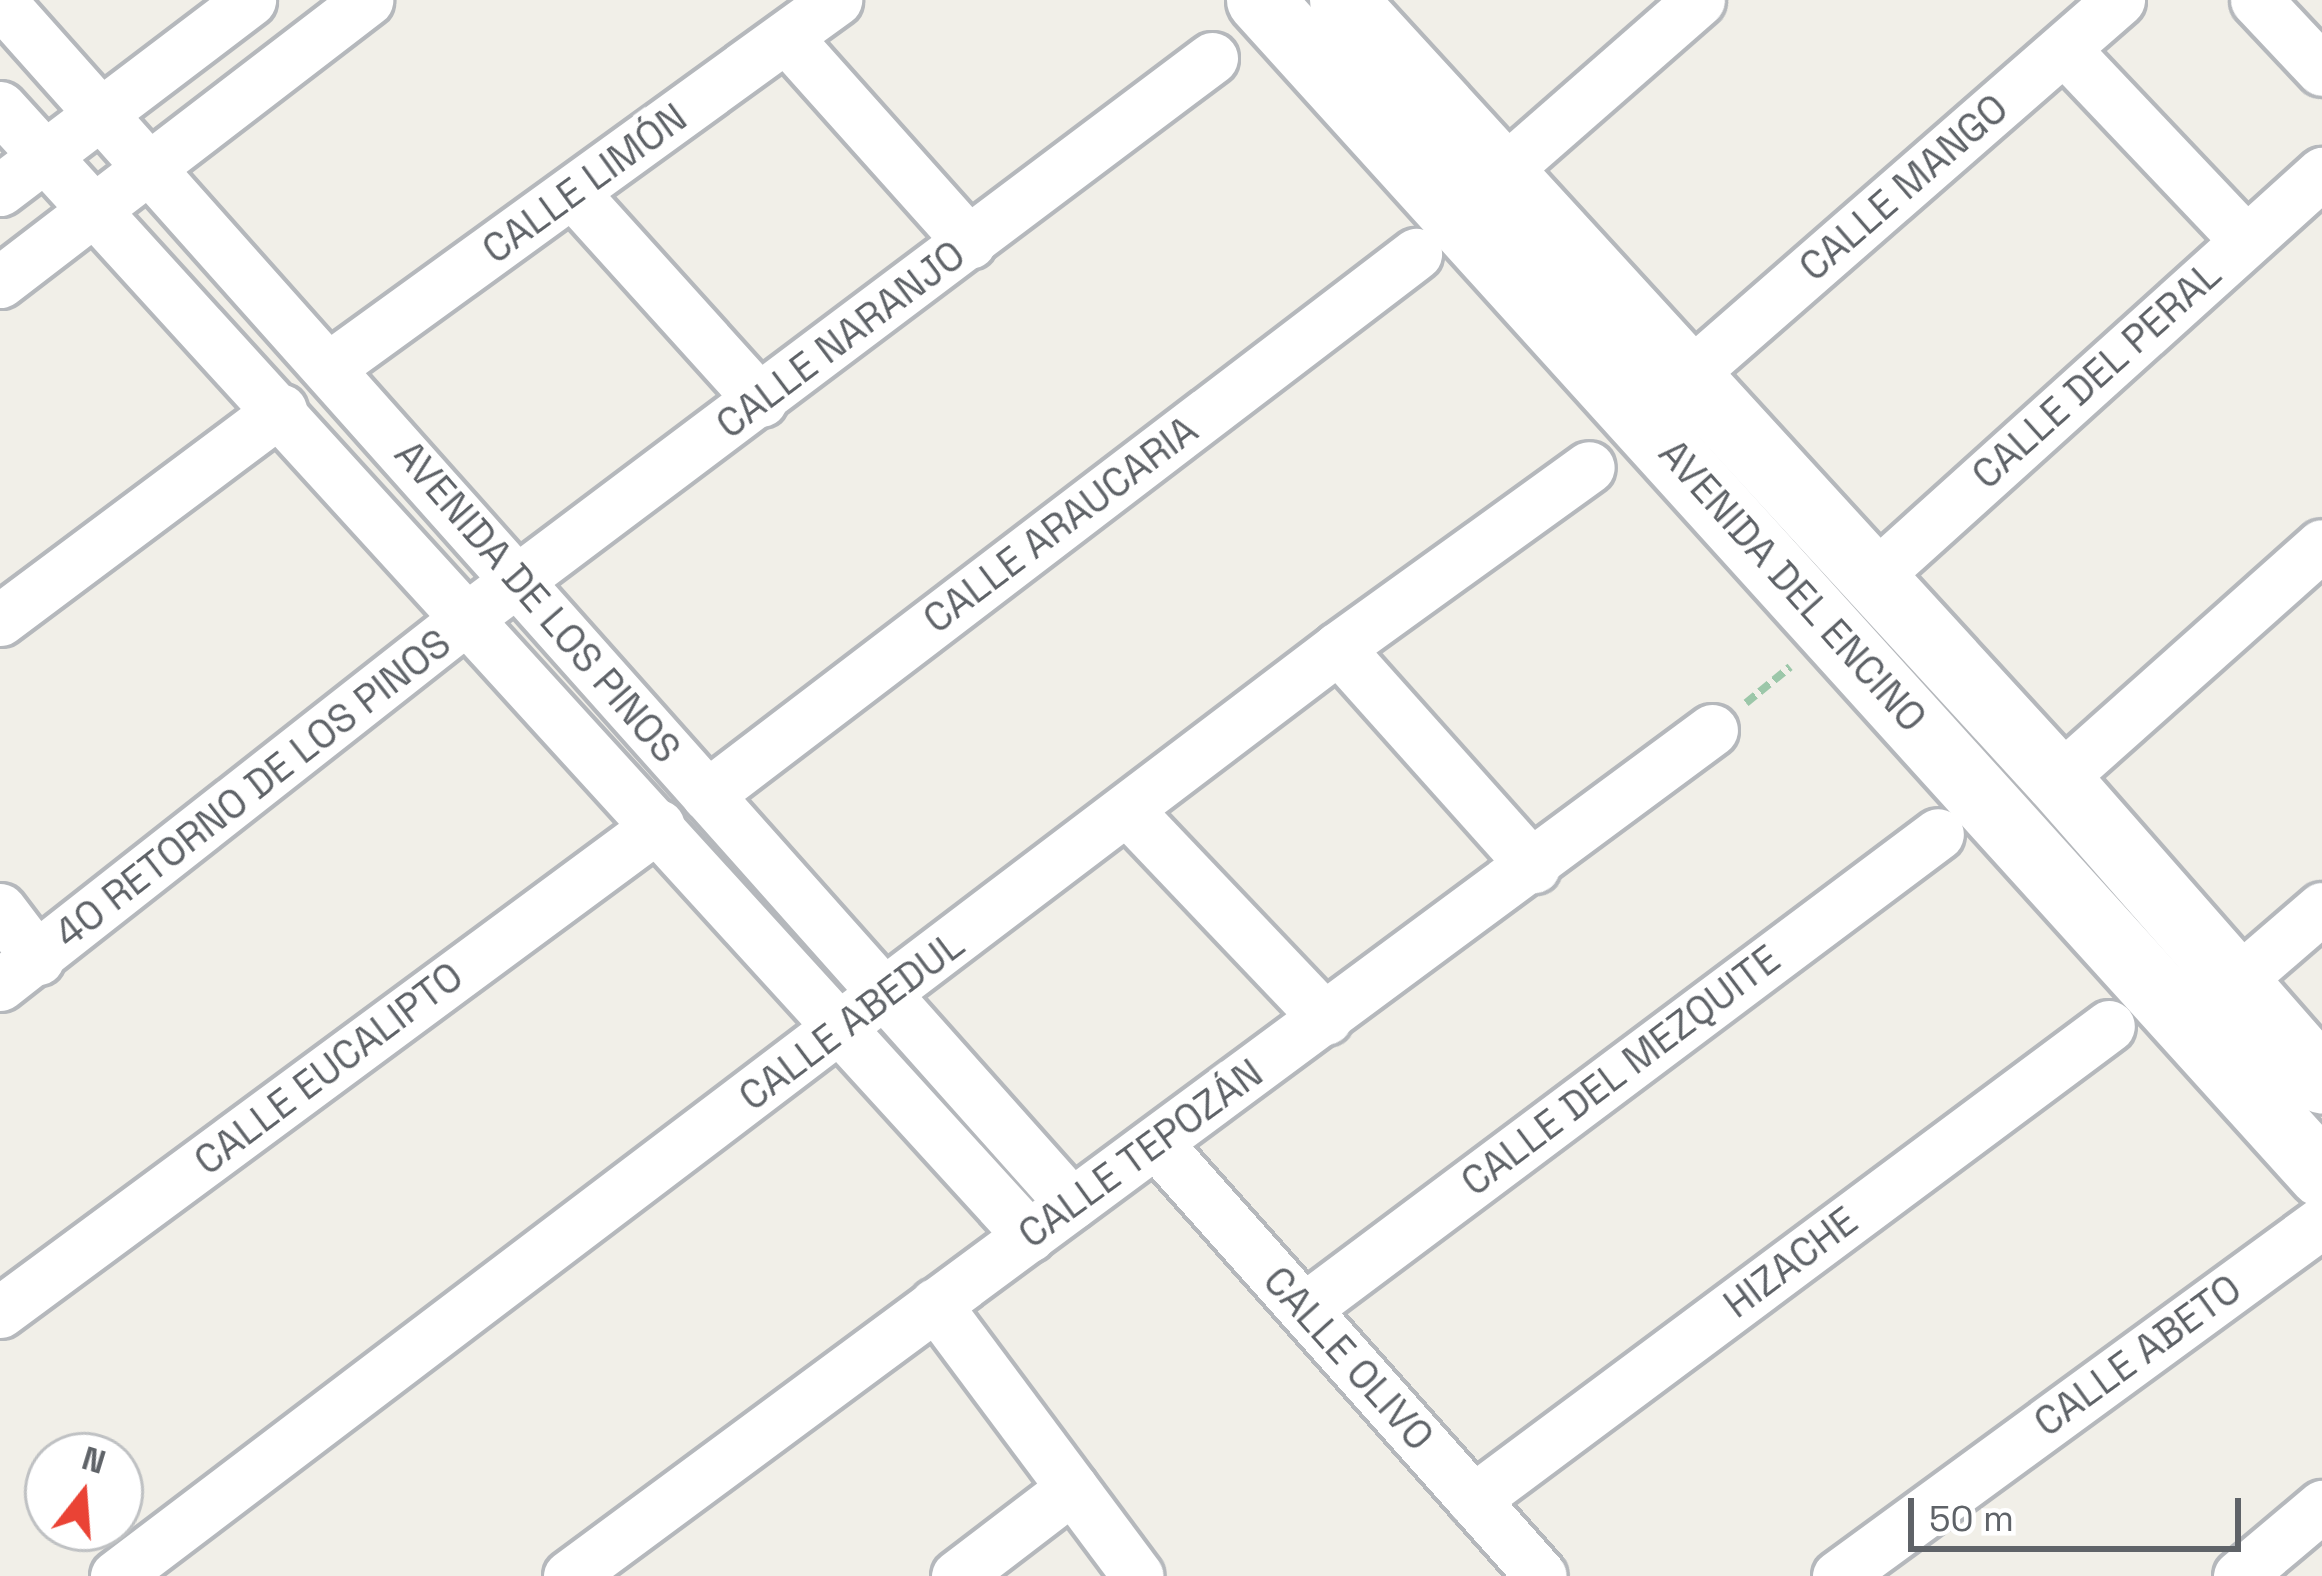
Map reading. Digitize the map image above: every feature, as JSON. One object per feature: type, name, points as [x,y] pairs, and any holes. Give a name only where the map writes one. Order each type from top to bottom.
[{"type":"street","points":[[0,190],[250,0]]},
{"type":"street","points":[[0,282],[367,0]]},
{"type":"street","name":"CALLE LIMÓN","points":[[332,365],[836,0]]},
{"type":"street","name":"AVENIDA DEL ENCINO","points":[[1260,0],[2322,1174]]},
{"type":"street","name":"AVENIDA DEL ENCINO","points":[[1343,0],[1458,214],[1688,376],[2058,780],[2322,1081]]},
{"type":"street","name":"CALLE ARAUCARIA","points":[[707,795],[1458,214],[1699,0]]},
{"type":"street","name":"CALLE MANGO","points":[[1688,376],[2119,0]]},
{"type":"street","points":[[2256,0],[2322,70]]},
{"type":"street","name":"AVENIDA DE LOS PINOS","points":[[0,1],[332,365],[514,584],[889,992],[1072,1204]]},
{"type":"street","points":[[786,37],[970,243]]},
{"type":"street","points":[[2064,49],[2246,240]]},
{"type":"street","name":"CALLE NARANJO","points":[[467,618],[1212,58]]},
{"type":"street","name":"AVENIDA DE LOS PINOS","points":[[0,107],[90,212],[280,410],[1029,1236]]},
{"type":"street","name":"CALLE DEL PERAL","points":[[1873,578],[2322,173]]},
{"type":"street","points":[[574,194],[761,401]]},
{"type":"street","points":[[0,620],[280,410]]},
{"type":"street","name":"CALLE ABEDUL","points":[[116,1576],[844,1029],[1338,648],[1589,467]]},
{"type":"street","points":[[2058,780],[2322,545]]},
{"type":"street","name":"4O RETORNO DE LOS PINOS","points":[[0,909],[19,972],[467,618]]},
{"type":"street","points":[[1338,648],[1534,866]]},
{"type":"street","name":"CALLE TEPOZÁN","points":[[569,1576],[1712,730]]},
{"type":"street","points":[[1128,811],[1325,1019]]},
{"type":"street","name":"CALLE EUCALIPTO","points":[[0,1312],[658,825]]},
{"type":"street","name":"CALLE DEL MEZQUITE","points":[[1304,1309],[1938,833]]},
{"type":"street","points":[[2235,983],[2322,908]]},
{"type":"street","name":"HIZACHE","points":[[1474,1500],[2109,1026]]},
{"type":"street","name":"CALLE OLIVO","points":[[1156,1143],[1540,1576]]},
{"type":"street","name":"CALLE ABETO","points":[[1838,1576],[2322,1222]]},
{"type":"street","points":[[935,1304],[1138,1576]]},
{"type":"street","points":[[957,1576],[1072,1488]]},
{"type":"street","points":[[2239,1576],[2322,1506]]},
{"type":"path","points":[[1712,730],[1833,632]]}]
